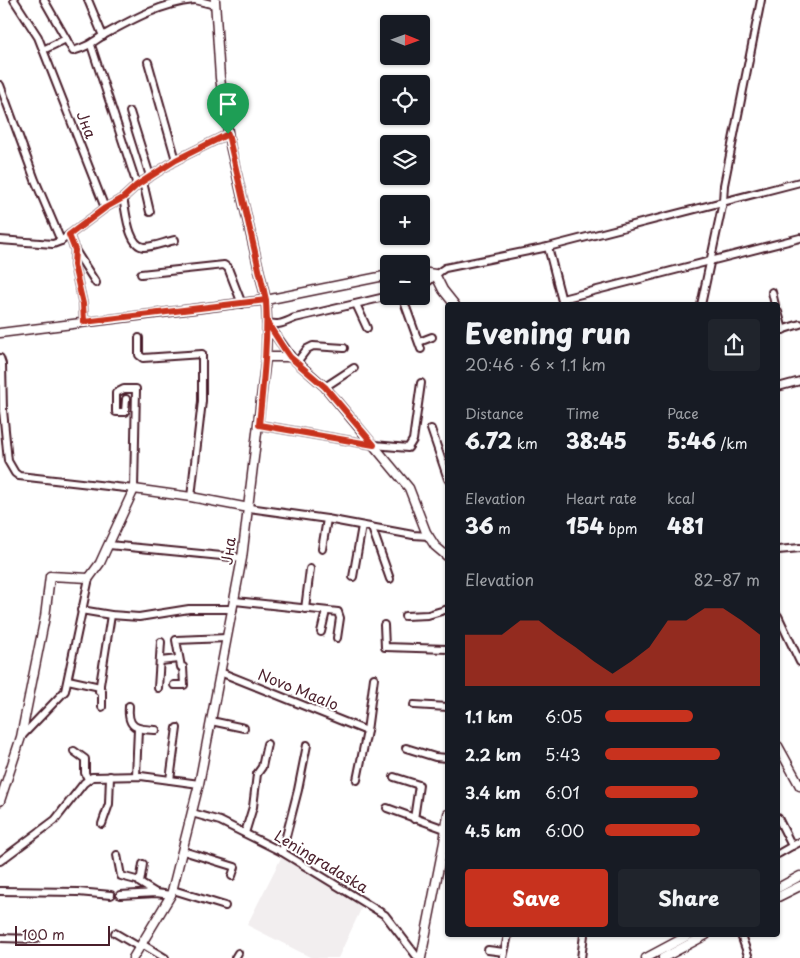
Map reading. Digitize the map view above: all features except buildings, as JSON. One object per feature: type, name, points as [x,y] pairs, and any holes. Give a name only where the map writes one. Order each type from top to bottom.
[{"type":"street","name":"Јна","points":[[14,0],[38,37],[105,208]]},
{"type":"street","points":[[44,0],[73,51],[91,46]]},
{"type":"street","points":[[88,0],[103,36]]},
{"type":"street","points":[[155,0],[158,8]]},
{"type":"street","name":"Јна","points":[[133,958],[172,893],[199,784],[242,558],[266,357],[266,300],[228,134],[220,78],[215,2],[194,0],[158,8],[103,36],[91,46],[150,212]]},
{"type":"street","points":[[702,302],[723,202],[724,186],[761,0]]},
{"type":"street","points":[[43,50],[66,39]]},
{"type":"street","points":[[148,62],[176,160]]},
{"type":"street","points":[[0,85],[35,180],[61,241]]},
{"type":"street","points":[[130,112],[150,176]]},
{"type":"street","points":[[0,240],[53,244],[61,241],[105,208],[123,198],[150,176],[176,160],[228,134]]},
{"type":"street","points":[[430,280],[435,274],[445,268],[548,247],[800,182]]},
{"type":"street","points":[[123,198],[131,236],[138,245],[142,247],[151,246],[175,240]]},
{"type":"street","points":[[69,235],[75,250],[96,283]]},
{"type":"street","points":[[548,247],[562,302],[710,260],[800,238]]},
{"type":"street","points":[[75,250],[74,265],[83,304],[84,322]]},
{"type":"street","points":[[141,274],[224,264],[228,268],[242,304]]},
{"type":"street","points":[[430,273],[435,274]]},
{"type":"street","points":[[435,274],[443,290],[453,302]]},
{"type":"street","points":[[0,333],[242,304],[380,277]]},
{"type":"street","points":[[772,292],[775,302]]},
{"type":"street","points":[[267,322],[273,325],[281,324],[295,318],[380,298]]},
{"type":"street","points":[[356,304],[367,328]]},
{"type":"street","points":[[405,305],[421,349]]},
{"type":"street","points":[[267,322],[294,359],[325,387],[409,488],[429,536],[435,546],[445,554]]},
{"type":"street","points":[[780,331],[800,324]]},
{"type":"street","points":[[419,342],[432,337]]},
{"type":"street","points":[[139,338],[139,355],[143,358],[202,354],[202,401],[190,497]]},
{"type":"street","points":[[266,357],[294,359],[313,346],[344,348]]},
{"type":"street","points":[[0,358],[2,364],[3,410],[8,461],[15,473],[20,476],[190,497],[413,535],[429,536]]},
{"type":"street","points":[[325,387],[354,368]]},
{"type":"street","points":[[780,386],[800,381]]},
{"type":"street","points":[[259,425],[374,445],[405,448],[411,445],[422,383]]},
{"type":"street","points":[[21,737],[65,691],[89,578],[100,563],[134,489],[136,389],[124,389],[116,392],[116,412],[125,412],[126,399]]},
{"type":"street","points":[[431,429],[445,470]]},
{"type":"street","points":[[322,549],[327,519]]},
{"type":"street","points":[[353,577],[362,526]]},
{"type":"street","points":[[372,528],[390,579]]},
{"type":"street","points":[[109,545],[242,558]]},
{"type":"street","points":[[780,550],[800,548]]},
{"type":"street","points":[[305,609],[310,569]]},
{"type":"street","points":[[0,801],[21,737],[45,617],[50,576],[89,578]]},
{"type":"street","points":[[81,610],[111,616],[139,617],[189,609],[234,605],[338,612],[340,618],[337,638]]},
{"type":"street","points":[[404,616],[428,614],[445,610]]},
{"type":"street","points":[[321,632],[326,611]]},
{"type":"street","points":[[102,707],[102,691],[99,691],[111,616]]},
{"type":"street","points":[[780,620],[800,662]]},
{"type":"street","points":[[384,625],[386,647],[445,649]]},
{"type":"street","points":[[174,685],[184,686],[183,667],[181,667],[176,640],[227,638]]},
{"type":"street","points":[[158,688],[160,642]]},
{"type":"street","points":[[160,661],[180,660]]},
{"type":"street","name":"Novo Maalo","points":[[220,672],[367,731]]},
{"type":"street","points":[[357,780],[367,731],[374,678]]},
{"type":"street","points":[[68,680],[100,687]]},
{"type":"street","points":[[414,705],[445,707]]},
{"type":"street","points":[[129,706],[128,715],[134,727],[156,730]]},
{"type":"street","points":[[211,721],[244,728]]},
{"type":"street","points":[[170,780],[177,728]]},
{"type":"street","points":[[136,776],[138,729]]},
{"type":"street","points":[[245,833],[253,807],[257,774],[262,767],[267,744]]},
{"type":"street","points":[[282,852],[307,745]]},
{"type":"street","points":[[406,748],[435,757],[445,758]]},
{"type":"street","points":[[780,750],[800,786]]},
{"type":"street","points":[[74,751],[85,760],[85,773],[88,779]]},
{"type":"street","points":[[0,861],[55,820],[88,779],[97,775],[136,776],[199,784]]},
{"type":"street","points":[[102,824],[109,804],[110,776]]},
{"type":"street","points":[[394,778],[419,785],[414,819]]},
{"type":"street","points":[[387,808],[445,829]]},
{"type":"street","name":"Leningradaska","points":[[192,812],[220,821],[282,852],[385,915],[418,958]]},
{"type":"street","points":[[780,822],[792,846]]},
{"type":"street","points":[[780,853],[800,842]]},
{"type":"street","points":[[422,958],[445,847]]},
{"type":"street","points":[[182,851],[235,867],[232,876]]},
{"type":"street","points":[[117,855],[121,876],[140,881],[140,883],[156,893]]},
{"type":"street","points":[[140,881],[143,864]]},
{"type":"street","points":[[780,887],[800,876]]},
{"type":"street","points":[[780,896],[800,886]]},
{"type":"street","points":[[0,891],[78,892],[111,895]]},
{"type":"street","points":[[120,895],[172,893],[225,906]]},
{"type":"street","points":[[115,933],[165,958]]},
{"type":"street","points":[[488,950],[504,955],[508,937]]},
{"type":"street","points":[[581,958],[584,937]]},
{"type":"street","points":[[663,958],[702,937]]},
{"type":"street","points":[[742,937],[749,958]]},
{"type":"street","points":[[0,938],[36,939]]},
{"type":"street","points":[[646,958],[677,938]]},
{"type":"shaded area","points":[[283,854],[363,905],[338,958],[312,958],[247,925]]},
{"type":"route","points":[[228,134],[176,160],[150,176],[123,198],[105,208],[69,235],[75,250],[74,265],[83,304],[84,322],[266,300],[267,322],[290,357],[325,387],[374,445],[259,425],[266,357],[266,300],[228,134]]}]
